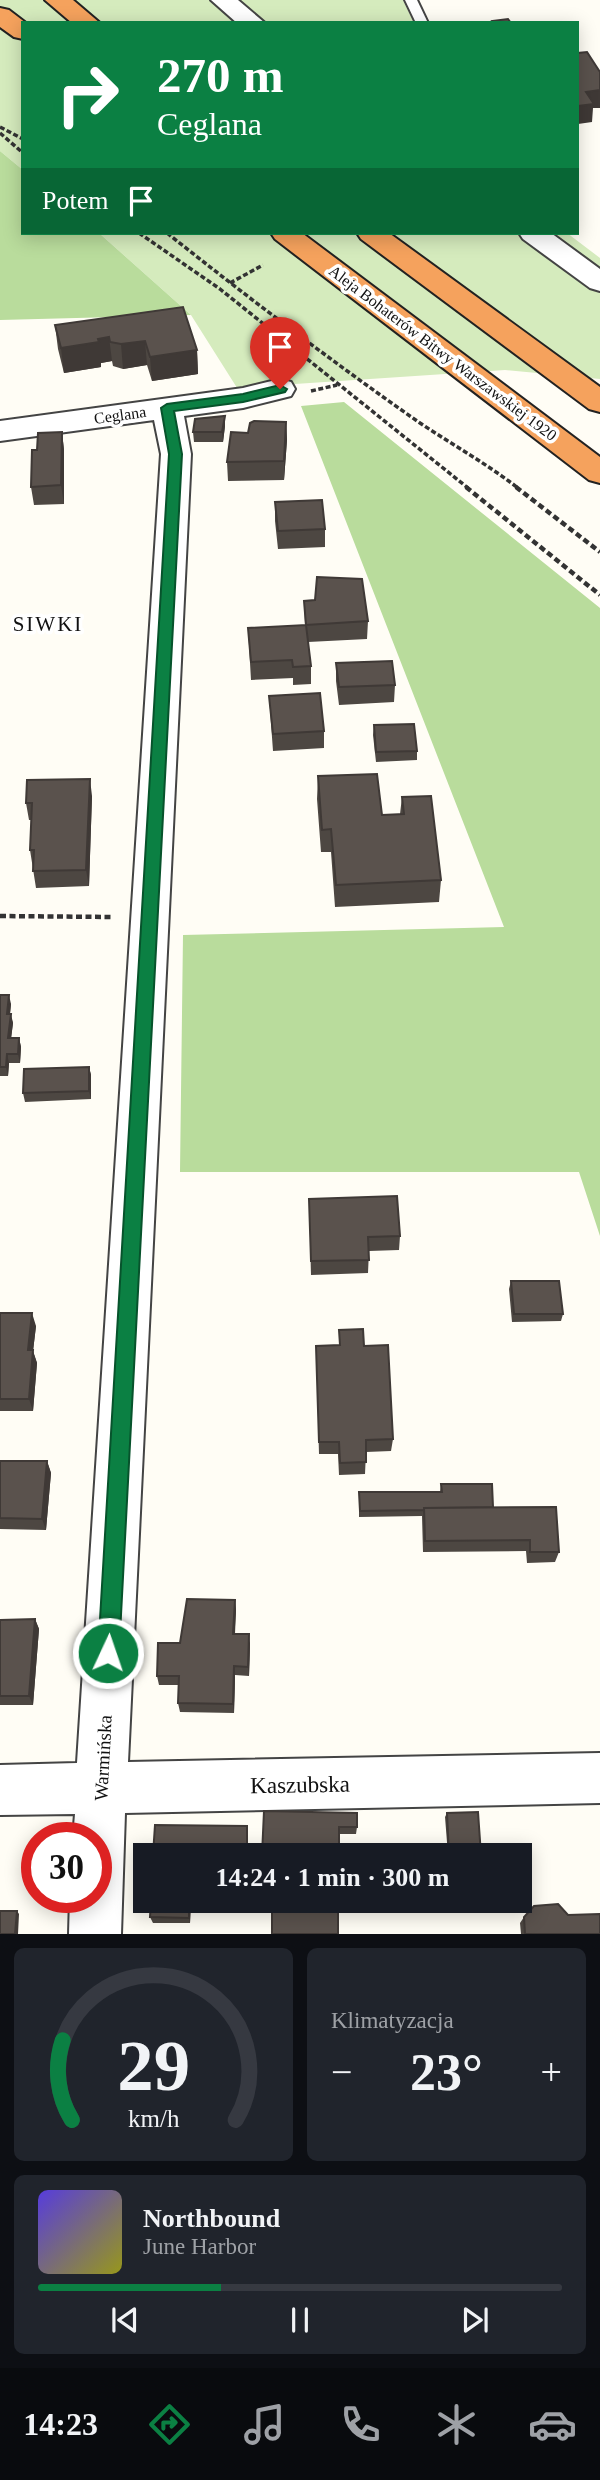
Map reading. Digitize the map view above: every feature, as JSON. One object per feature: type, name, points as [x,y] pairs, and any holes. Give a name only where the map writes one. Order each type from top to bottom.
[{"type":"highway","points":[[57,0],[85,21]]},
{"type":"highway","points":[[0,15],[21,31]]},
{"type":"highway","name":"Aleja Bohaterów Bitwy Warszawskiej 1920","points":[[288,235],[600,473]]},
{"type":"highway","points":[[374,235],[600,402]]},
{"type":"street","points":[[223,0],[250,21]]},
{"type":"street","points":[[536,235],[600,282]]},
{"type":"street","name":"Ceglana","points":[[0,431],[243,398],[280,389]]},
{"type":"street","name":"Warmińska","points":[[95,1934],[176,454],[167,408]]},
{"type":"street","name":"Kaszubska","points":[[0,1790],[600,1779]]},
{"type":"lane","points":[[411,0],[421,21]]},
{"type":"path","points":[[0,127],[21,138]]},
{"type":"path","points":[[0,134],[21,151]]},
{"type":"path","points":[[142,235],[220,289],[600,595]]},
{"type":"path","points":[[170,235],[230,283],[422,424],[492,468],[600,552]]},
{"type":"path","points":[[230,283],[263,265]]},
{"type":"path","points":[[0,916],[150,918]]},
{"type":"green space","points":[[0,0],[403,0],[413,21],[21,21],[21,168],[0,151]]},
{"type":"green space","points":[[0,151],[21,168],[21,235],[101,235],[191,315],[0,320]]},
{"type":"green space","points":[[101,235],[570,235],[600,258],[600,379],[505,370],[295,384],[239,391],[191,315]]},
{"type":"green space","points":[[344,402],[600,608],[600,1236],[579,1172],[180,1172],[183,935],[504,927],[301,406]]},
{"type":"building","points":[[587,52],[600,72],[600,90],[586,92],[594,104],[579,106],[579,53]]},
{"type":"building","points":[[183,307],[197,350],[150,357],[145,341],[121,344],[110,342],[109,337],[98,339],[99,342],[61,348],[55,325]]},
{"type":"building","points":[[225,416],[222,432],[193,432],[195,419]]},
{"type":"building","points":[[286,422],[284,461],[227,462],[231,432],[248,433],[250,423]]},
{"type":"building","points":[[62,432],[61,485],[31,487],[32,450],[37,450],[38,433]]},
{"type":"building","points":[[322,500],[325,529],[278,531],[275,502]]},
{"type":"building","points":[[317,577],[362,579],[368,621],[306,625],[304,601],[315,600]]},
{"type":"building","points":[[306,625],[311,666],[293,667],[292,660],[251,662],[248,628]]},
{"type":"building","points":[[392,661],[395,685],[339,687],[336,663]]},
{"type":"building","points":[[320,693],[324,731],[273,734],[269,696]]},
{"type":"building","points":[[414,724],[417,751],[376,752],[374,725]]},
{"type":"building","points":[[377,774],[382,815],[404,814],[402,797],[431,796],[441,880],[336,885],[331,829],[322,830],[318,776]]},
{"type":"building","points":[[90,779],[86,870],[33,871],[34,850],[30,850],[32,803],[26,803],[27,780]]},
{"type":"building","points":[[0,995],[9,995],[7,1014],[11,1014],[8,1038],[19,1038],[18,1054],[7,1054],[6,1067],[0,1067]]},
{"type":"building","points":[[89,1067],[89,1091],[23,1093],[24,1069]]},
{"type":"building","points":[[397,1196],[400,1236],[368,1237],[369,1260],[311,1261],[309,1199]]},
{"type":"building","points":[[511,1281],[559,1281],[563,1314],[514,1314]]},
{"type":"building","points":[[0,1313],[32,1313],[28,1350],[33,1350],[29,1399],[0,1399]]},
{"type":"building","points":[[363,1329],[364,1346],[388,1345],[393,1439],[366,1440],[366,1462],[340,1463],[339,1442],[319,1442],[316,1346],[340,1345],[339,1330]]},
{"type":"building","points":[[0,1461],[47,1461],[42,1519],[0,1518]]},
{"type":"building","points":[[441,1484],[492,1484],[493,1507],[360,1511],[359,1492],[442,1492]]},
{"type":"building","points":[[556,1507],[559,1552],[530,1552],[530,1540],[425,1541],[424,1508]]},
{"type":"building","points":[[187,1599],[235,1600],[233,1634],[249,1634],[248,1667],[234,1666],[233,1704],[178,1703],[179,1676],[157,1676],[158,1643],[180,1643]]},
{"type":"building","points":[[35,1619],[29,1696],[0,1696],[0,1620]]},
{"type":"building","points":[[264,1811],[357,1813],[357,1827],[339,1827],[339,1843],[263,1843]]},
{"type":"building","points":[[478,1812],[480,1843],[448,1843],[447,1813]]},
{"type":"building","points":[[155,1825],[247,1826],[247,1843],[154,1843]]},
{"type":"building","points":[[558,1904],[568,1915],[600,1914],[600,1934],[525,1934],[524,1917],[532,1913],[534,1906]]},
{"type":"building","points":[[0,1911],[17,1911],[15,1934],[0,1934]]},
{"type":"building","points":[[150,1913],[189,1913],[189,1918],[150,1917]]},
{"type":"building","points":[[272,1913],[338,1913],[338,1934],[272,1934]]},
{"type":"district","name":"SIWKI","points":[[48,624]]},
{"type":"route","points":[[108,1653],[176,454],[167,408],[243,398],[280,389]]}]
